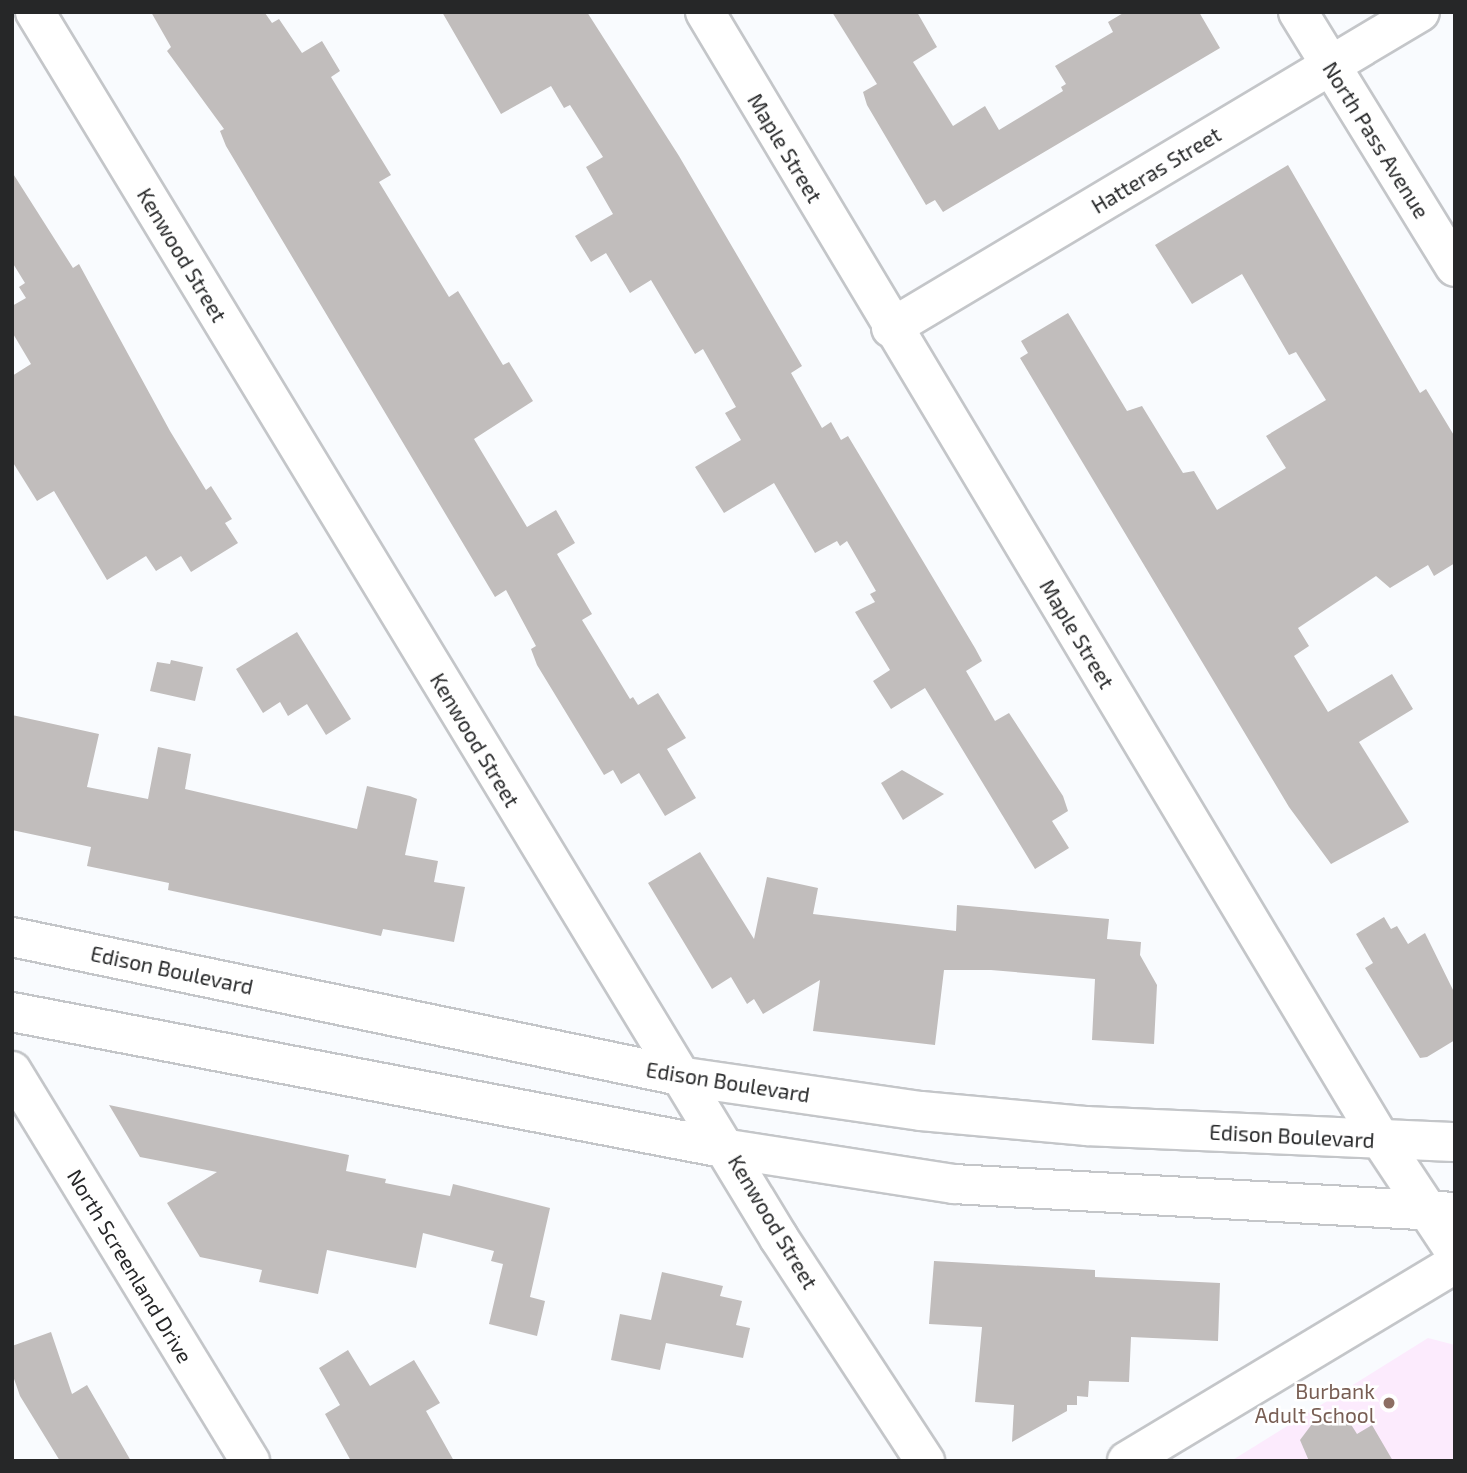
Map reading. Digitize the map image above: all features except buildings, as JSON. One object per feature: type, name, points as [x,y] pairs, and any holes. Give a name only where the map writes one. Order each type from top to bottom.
[{"type":"street","name":"Kenwood Street","points":[[35,12],[506,793],[685,1077],[779,1238],[925,1461]]},
{"type":"street","name":"Maple Street","points":[[705,12],[891,328],[1381,1140],[1441,1211],[1455,1252]]},
{"type":"street","name":"North Pass Avenue","points":[[1298,12],[1455,267]]},
{"type":"street","name":"Hatteras Street","points":[[891,328],[1420,12]]},
{"type":"street","name":"Edison Boulevard","points":[[12,937],[685,1077],[920,1111],[1087,1126],[1455,1142]]},
{"type":"street","points":[[12,1012],[728,1149],[954,1184],[1441,1211]]},
{"type":"street","name":"North Screenland Drive","points":[[12,1071],[250,1461]]},
{"type":"street","points":[[1127,1461],[1455,1264]]},
{"type":"shaded area","name":"Burbank Adult School","points":[[1428,1338],[1455,1345],[1455,1461],[1231,1461]]},
{"type":"place","name":"Burbank Adult School","points":[[1389,1403]]}]
